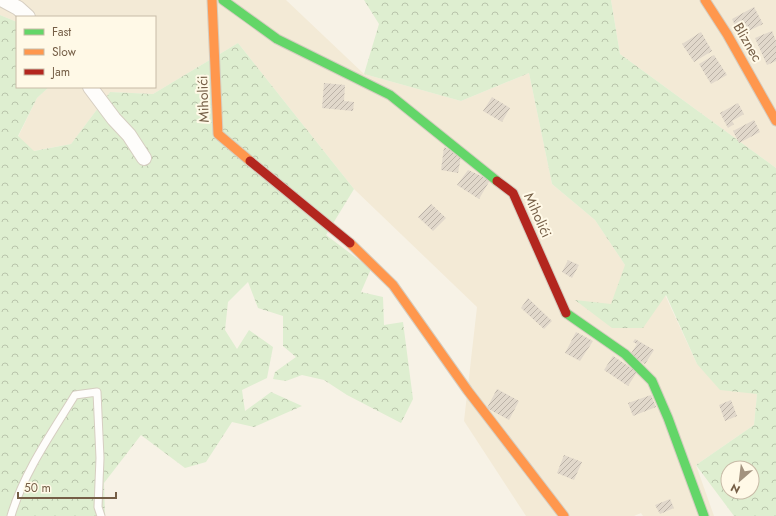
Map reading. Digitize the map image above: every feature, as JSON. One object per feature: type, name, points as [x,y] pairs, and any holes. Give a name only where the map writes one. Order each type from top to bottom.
[{"type":"street","points":[[3,0],[18,8],[27,16]]},
{"type":"street","name":"Miholići","points":[[212,0],[218,134],[364,255],[393,285],[468,391],[564,516]]},
{"type":"street","name":"Miholići","points":[[223,0],[277,39],[390,95],[513,193],[565,312],[625,354],[652,381],[668,418],[704,516]]},
{"type":"street","name":"Bliznec","points":[[704,0],[727,34],[776,121]]},
{"type":"street","points":[[91,88],[114,119],[130,134],[144,158]]},
{"type":"lane","points":[[11,516],[16,501],[36,458],[74,395],[97,392],[100,458],[98,507],[101,516]]},
{"type":"shaded area","points":[[0,0],[286,0],[364,74],[461,101],[529,73],[552,184],[595,220],[625,265],[665,295],[697,364],[757,394],[754,425],[696,465],[714,516],[643,516],[641,513],[634,516],[526,516],[464,421],[477,307],[354,189],[238,43],[153,94],[110,92],[71,144],[33,151],[18,137],[37,98],[48,88],[156,88],[156,16],[16,16],[16,22],[0,15]]},
{"type":"shaded area","points":[[611,0],[776,0],[776,168],[620,54]]},
{"type":"green space","points":[[364,0],[611,0],[620,54],[776,168],[776,516],[734,516],[722,500],[760,500],[760,460],[720,460],[720,497],[696,465],[754,425],[757,394],[720,390],[697,364],[666,295],[643,328],[612,328],[575,300],[611,304],[625,265],[595,220],[552,184],[529,73],[461,101],[364,74],[379,24]]},
{"type":"green space","points":[[0,15],[16,22],[16,88],[48,88],[37,98],[18,136],[34,151],[71,144],[110,92],[153,94],[238,43],[354,189],[326,235],[371,269],[361,292],[383,297],[384,325],[403,322],[413,399],[401,423],[347,395],[324,380],[302,375],[286,381],[273,379],[275,372],[296,357],[283,346],[283,316],[258,308],[248,282],[228,302],[225,330],[237,349],[249,330],[273,347],[267,378],[242,390],[245,411],[271,392],[302,406],[254,427],[232,422],[206,462],[185,468],[141,435],[104,483],[105,516],[0,516]]},
{"type":"green space","points":[[0,492],[15,516],[0,516]]},
{"type":"building","points":[[754,7],[763,24],[740,35],[732,19]]},
{"type":"building","points":[[772,31],[776,41],[776,61],[767,65],[755,38]]},
{"type":"building","points":[[701,32],[712,51],[694,62],[682,44]]},
{"type":"building","points":[[714,55],[727,75],[711,84],[699,64]]},
{"type":"building","points":[[324,83],[345,85],[344,101],[354,102],[353,111],[322,108]]},
{"type":"building","points":[[492,97],[510,108],[502,122],[483,111]]},
{"type":"building","points":[[738,103],[744,114],[732,121],[734,124],[728,128],[720,113]]},
{"type":"building","points":[[754,120],[760,132],[739,143],[733,131]]},
{"type":"building","points":[[444,147],[461,156],[458,173],[441,170]]},
{"type":"building","points":[[468,170],[490,180],[479,199],[457,185]]},
{"type":"building","points":[[431,204],[446,218],[433,231],[418,217]]},
{"type":"building","points":[[568,260],[579,265],[572,278],[562,272]]},
{"type":"building","points":[[528,298],[552,321],[544,329],[521,308]]},
{"type":"building","points":[[576,332],[593,341],[580,361],[565,353]]},
{"type":"building","points":[[635,339],[654,350],[645,364],[630,355],[637,344],[633,342]]},
{"type":"building","points":[[613,356],[637,372],[628,386],[604,370]]},
{"type":"building","points":[[497,389],[519,401],[509,420],[487,408]]},
{"type":"building","points":[[651,395],[656,407],[633,416],[628,403]]},
{"type":"building","points":[[731,400],[737,416],[725,421],[719,405]]},
{"type":"building","points":[[564,455],[582,462],[574,480],[557,473]]},
{"type":"building","points":[[670,499],[674,508],[660,514],[655,505]]},
{"type":"traffic: fast","points":[[223,0],[277,39],[390,95],[497,181]]},
{"type":"traffic: fast","points":[[566,313],[625,354],[652,381],[668,418],[704,516]]},
{"type":"traffic: slow","points":[[212,0],[218,134],[250,161]]},
{"type":"traffic: slow","points":[[705,0],[727,34],[776,121]]},
{"type":"traffic: slow","points":[[350,243],[393,285],[468,391],[564,516]]},
{"type":"traffic: jam","points":[[250,161],[350,243]]},
{"type":"traffic: jam","points":[[497,181],[513,193],[566,313]]}]
